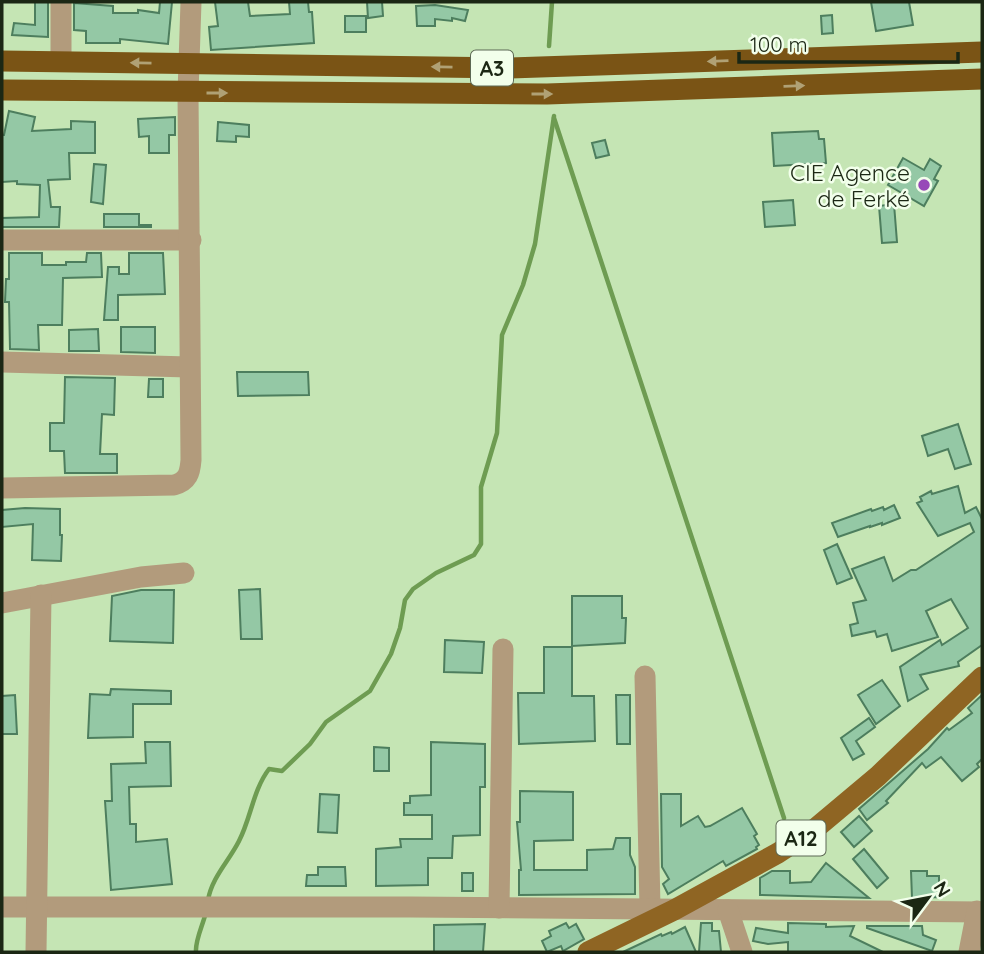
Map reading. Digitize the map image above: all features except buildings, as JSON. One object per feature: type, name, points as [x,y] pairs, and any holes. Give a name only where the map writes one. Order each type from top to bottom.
[{"type":"highway","name":"A3","points":[[2,61],[510,68],[982,52]]},
{"type":"highway","name":"A3","points":[[2,90],[547,94],[982,79]]},
{"type":"main road","name":"A12","points":[[587,952],[674,910],[778,853],[816,828],[901,755],[982,677]]},
{"type":"street","points":[[61,2],[61,61]]},
{"type":"street","points":[[2,488],[174,485],[183,483],[188,477],[191,460],[188,93],[191,2]]},
{"type":"street","points":[[2,240],[191,240]]},
{"type":"street","points":[[2,362],[189,367]]},
{"type":"street","points":[[2,603],[141,577],[184,573]]},
{"type":"street","points":[[36,952],[41,596]]},
{"type":"street","points":[[499,908],[503,649]]},
{"type":"street","points":[[645,676],[650,908]]},
{"type":"street","points":[[2,908],[650,908],[979,912],[969,952]]},
{"type":"street","points":[[728,910],[742,952]]},
{"type":"waterway","points":[[549,46],[552,2]]},
{"type":"waterway","points":[[208,900],[217,876],[239,841],[259,786],[269,769],[282,771],[310,744],[326,722],[370,691],[391,654],[400,628],[405,600],[413,589],[436,573],[474,555],[481,544],[481,487],[497,433],[502,335],[523,285],[535,244],[554,116]]},
{"type":"waterway","points":[[554,118],[784,818]]},
{"type":"waterway","points":[[196,952],[206,912]]},
{"type":"place","name":"CIE Agence de Ferké","points":[[924,185]]}]
